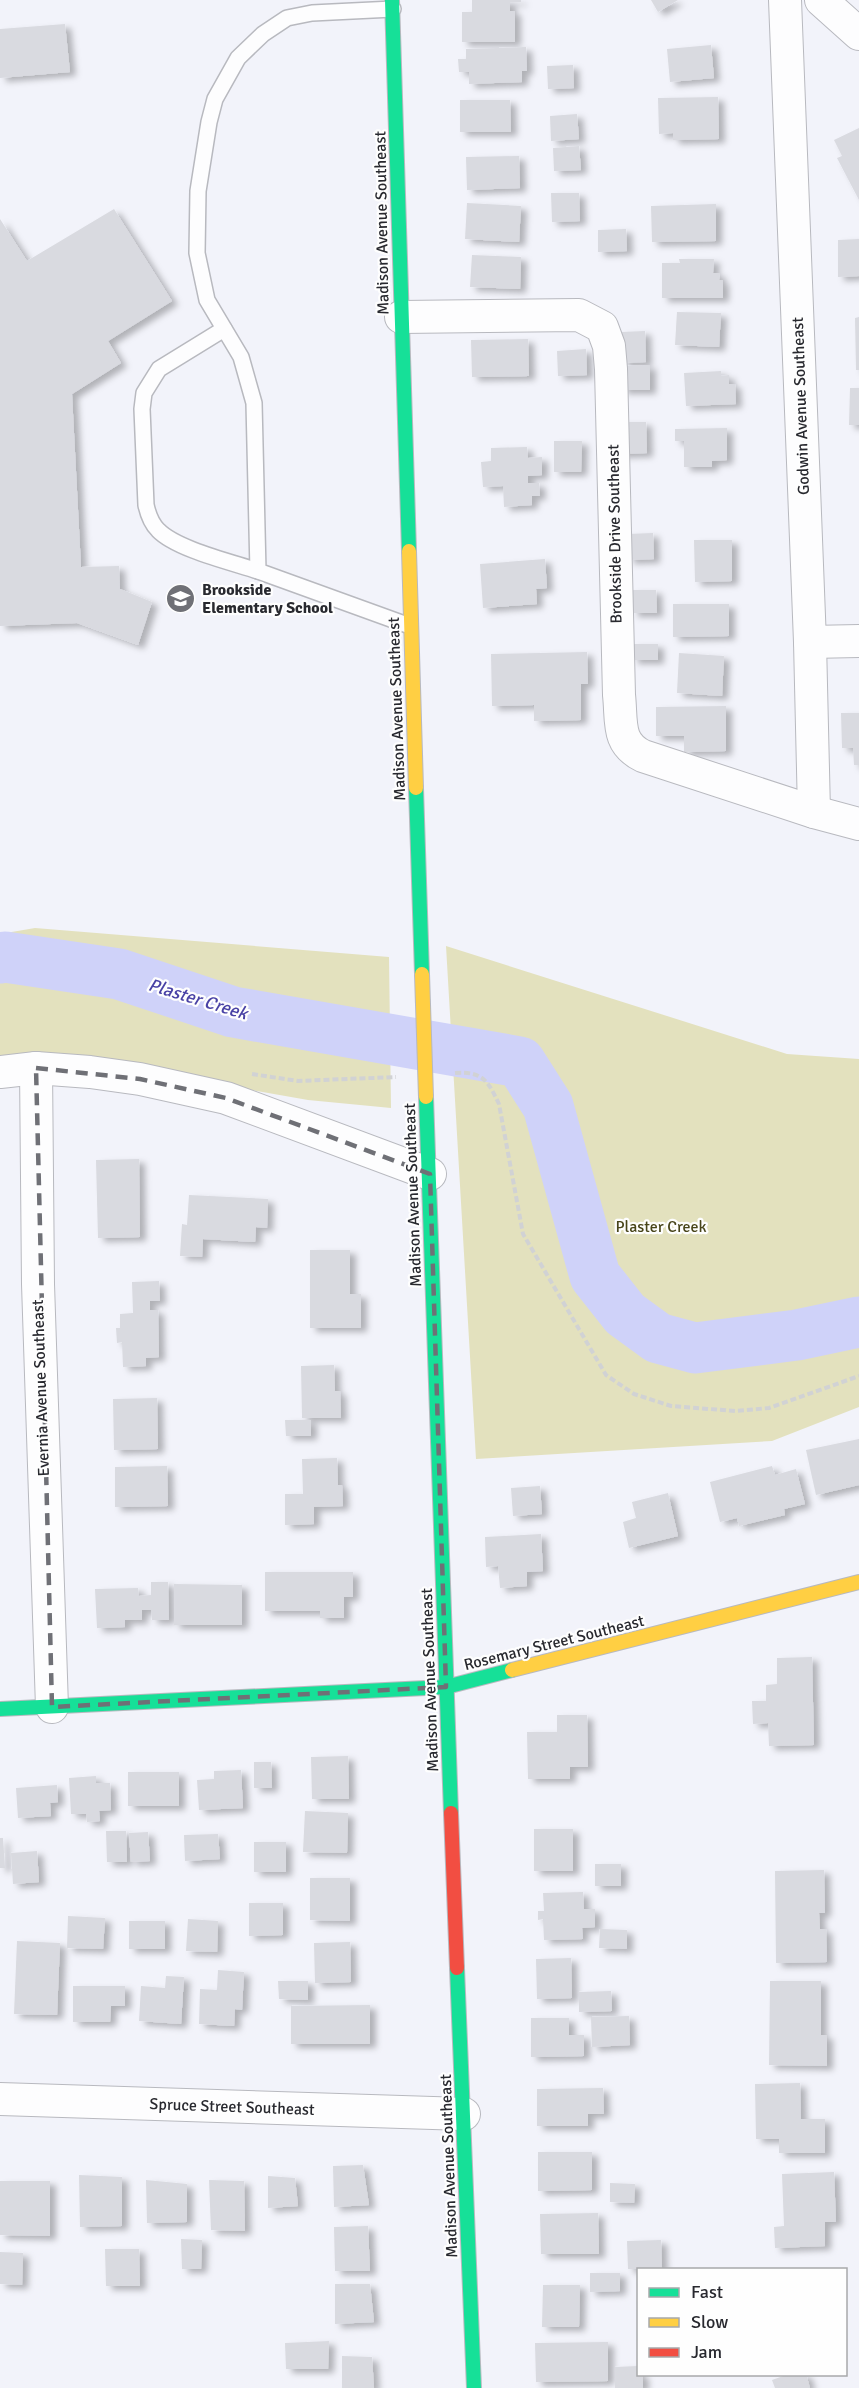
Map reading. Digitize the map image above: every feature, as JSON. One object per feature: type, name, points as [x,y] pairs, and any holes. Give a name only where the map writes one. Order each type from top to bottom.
[{"type":"street","name":"Godwin Avenue Southeast","points":[[785,0],[810,642],[814,812]]},
{"type":"street","points":[[821,0],[859,34]]},
{"type":"street","name":"Madison Avenue Southeast","points":[[393,4],[410,626],[446,1688],[474,2388]]},
{"type":"street","name":"Brookside Drive Southeast","points":[[401,317],[579,315],[602,327],[609,346],[611,369],[619,695],[623,736],[630,750],[643,756],[814,812]]},
{"type":"street","points":[[810,642],[859,641]]},
{"type":"street","points":[[814,812],[859,824]]},
{"type":"street","points":[[0,1072],[36,1068],[90,1072],[226,1098],[430,1174]]},
{"type":"street","name":"Evernia Avenue Southeast","points":[[36,1068],[38,1284],[52,1707]]},
{"type":"street","name":"Rosemary Street Southeast","points":[[0,1709],[446,1688],[859,1582]]},
{"type":"street","name":"Spruce Street Southeast","points":[[0,2099],[464,2114]]},
{"type":"lane","points":[[258,571],[254,404],[242,357],[207,300],[197,253],[196,215],[202,156],[209,122],[215,99],[238,58],[263,34],[287,18],[393,4]]},
{"type":"lane","points":[[224,328],[159,369],[144,393],[142,409],[146,505],[150,519],[158,530],[175,542],[410,626]]},
{"type":"highlighted area","points":[[36,1068],[140,1079],[226,1098],[430,1174],[446,1687],[52,1707]]},
{"type":"green space","name":"Plaster Creek","points":[[35,928],[389,957],[391,1108],[308,1100],[106,1064],[0,1062],[0,934]]},
{"type":"green space","name":"Plaster Creek","points":[[446,946],[787,1054],[859,1059],[859,1407],[772,1441],[476,1459]]},
{"type":"building","points":[[472,0],[521,0],[521,2],[510,2],[510,11],[515,11],[515,42],[462,42],[462,12],[472,12]]},
{"type":"building","points":[[651,0],[678,0],[658,12]]},
{"type":"building","points":[[65,24],[70,72],[0,78],[0,29]]},
{"type":"building","points":[[711,45],[714,78],[670,82],[667,49]]},
{"type":"building","points":[[526,47],[527,71],[522,71],[522,82],[469,84],[469,72],[459,72],[458,59],[466,59],[466,49]]},
{"type":"building","points":[[573,65],[574,88],[548,89],[547,66]]},
{"type":"building","points":[[718,97],[719,139],[673,140],[673,133],[659,134],[658,98]]},
{"type":"building","points":[[460,100],[510,100],[511,132],[460,132]]},
{"type":"building","points":[[577,114],[579,139],[551,141],[550,116]]},
{"type":"building","points":[[859,128],[859,200],[837,158],[842,156],[834,140]]},
{"type":"building","points":[[579,146],[581,170],[554,171],[553,148]]},
{"type":"building","points":[[519,156],[520,188],[467,190],[466,157]]},
{"type":"building","points":[[551,193],[579,193],[580,221],[552,222]]},
{"type":"building","points":[[467,203],[521,206],[519,242],[465,239]]},
{"type":"building","points":[[716,204],[716,241],[652,242],[651,206]]},
{"type":"building","points":[[114,209],[172,301],[108,341],[121,363],[72,394],[81,567],[119,566],[120,589],[152,602],[138,645],[77,623],[0,626],[0,219],[27,261]]},
{"type":"building","points":[[626,229],[627,251],[598,252],[598,230]]},
{"type":"building","points":[[859,239],[859,276],[838,277],[838,240]]},
{"type":"building","points":[[472,255],[521,257],[520,289],[470,287]]},
{"type":"building","points":[[679,259],[714,259],[713,273],[720,273],[719,280],[723,280],[723,298],[662,298],[662,263],[680,263]]},
{"type":"building","points":[[677,312],[721,313],[719,347],[675,345]]},
{"type":"building","points":[[859,317],[859,370],[856,370],[855,318]]},
{"type":"building","points":[[645,331],[646,362],[622,363],[621,332]]},
{"type":"building","points":[[528,339],[529,376],[472,377],[471,340]]},
{"type":"building","points":[[586,349],[587,375],[558,376],[557,351]]},
{"type":"building","points":[[650,365],[650,390],[621,390],[621,366]]},
{"type":"building","points":[[721,371],[721,376],[729,375],[729,384],[735,384],[736,404],[686,406],[684,373]]},
{"type":"building","points":[[850,388],[859,388],[859,425],[849,425]]},
{"type":"building","points":[[618,422],[646,422],[647,453],[618,454]]},
{"type":"building","points":[[727,428],[727,460],[712,461],[712,467],[684,467],[684,441],[675,441],[675,429]]},
{"type":"building","points":[[554,441],[582,441],[581,472],[554,472]]},
{"type":"building","points":[[527,447],[528,458],[542,457],[542,475],[528,476],[528,483],[539,483],[540,496],[532,496],[532,505],[504,507],[503,486],[483,487],[481,462],[491,461],[491,448]]},
{"type":"building","points":[[653,533],[654,559],[628,560],[627,534]]},
{"type":"building","points":[[694,540],[732,540],[732,581],[695,582]]},
{"type":"building","points":[[545,559],[547,588],[536,589],[537,604],[483,608],[480,564]]},
{"type":"building","points":[[632,590],[656,590],[657,613],[632,613]]},
{"type":"building","points":[[673,604],[729,604],[729,636],[673,637]]},
{"type":"building","points":[[632,644],[658,644],[658,660],[632,660]]},
{"type":"building","points":[[587,652],[588,684],[581,684],[581,720],[534,721],[534,705],[492,706],[491,654]]},
{"type":"building","points":[[679,653],[724,656],[722,696],[677,693]]},
{"type":"building","points":[[726,706],[726,751],[684,752],[684,736],[656,736],[656,707]]},
{"type":"building","points":[[841,713],[859,713],[859,765],[854,765],[853,748],[842,748]]},
{"type":"building","points":[[139,1159],[140,1237],[98,1238],[96,1160]]},
{"type":"building","points":[[189,1195],[268,1199],[267,1228],[256,1227],[255,1242],[203,1239],[202,1257],[180,1256],[182,1224],[187,1225]]},
{"type":"building","points":[[310,1250],[350,1250],[350,1294],[361,1294],[361,1328],[310,1328]]},
{"type":"building","points":[[159,1281],[160,1301],[150,1301],[150,1310],[158,1310],[159,1357],[146,1358],[146,1366],[123,1367],[122,1342],[117,1343],[116,1328],[120,1328],[120,1314],[133,1313],[132,1282]]},
{"type":"building","points":[[334,1365],[335,1391],[340,1391],[341,1418],[302,1418],[301,1366]]},
{"type":"building","points":[[157,1398],[158,1449],[114,1450],[113,1399]]},
{"type":"building","points":[[285,1420],[311,1420],[311,1436],[286,1436]]},
{"type":"building","points":[[859,1439],[859,1485],[816,1495],[806,1450]]},
{"type":"building","points":[[337,1458],[338,1485],[342,1485],[343,1506],[314,1507],[314,1524],[285,1525],[285,1494],[303,1494],[302,1459]]},
{"type":"building","points":[[167,1466],[168,1506],[115,1507],[115,1467]]},
{"type":"building","points":[[772,1466],[775,1475],[796,1469],[805,1504],[784,1509],[785,1515],[739,1526],[737,1518],[720,1522],[710,1482]]},
{"type":"building","points":[[540,1486],[542,1514],[513,1516],[511,1488]]},
{"type":"building","points":[[668,1493],[678,1536],[629,1548],[623,1522],[636,1518],[632,1502]]},
{"type":"building","points":[[541,1534],[543,1571],[527,1572],[527,1586],[500,1588],[498,1566],[486,1567],[485,1537]]},
{"type":"building","points":[[265,1572],[353,1572],[353,1597],[344,1597],[344,1618],[320,1618],[320,1611],[265,1611]]},
{"type":"building","points":[[151,1582],[168,1582],[169,1620],[152,1620],[151,1610],[142,1610],[142,1620],[125,1620],[125,1627],[97,1628],[95,1589],[138,1588],[139,1596],[151,1595]]},
{"type":"building","points":[[174,1584],[242,1585],[242,1625],[174,1625]]},
{"type":"building","points":[[812,1657],[814,1745],[769,1746],[768,1723],[753,1724],[752,1701],[766,1701],[766,1685],[777,1684],[777,1658]]},
{"type":"building","points":[[557,1715],[587,1715],[588,1767],[570,1767],[570,1779],[528,1779],[527,1732],[557,1732]]},
{"type":"building","points":[[348,1756],[349,1799],[312,1799],[311,1757]]},
{"type":"building","points":[[254,1762],[271,1762],[272,1788],[254,1788]]},
{"type":"building","points":[[241,1770],[243,1808],[199,1810],[197,1780],[214,1779],[214,1771]]},
{"type":"building","points":[[128,1772],[179,1772],[179,1806],[128,1806]]},
{"type":"building","points":[[96,1776],[96,1783],[110,1783],[111,1810],[99,1811],[100,1821],[87,1822],[86,1814],[71,1814],[69,1778]]},
{"type":"building","points":[[57,1785],[58,1802],[50,1803],[51,1816],[18,1818],[16,1788]]},
{"type":"building","points":[[305,1811],[348,1813],[347,1853],[303,1852]]},
{"type":"building","points":[[534,1829],[573,1829],[573,1871],[534,1871]]},
{"type":"building","points":[[106,1831],[126,1831],[127,1862],[107,1862]]},
{"type":"building","points":[[148,1832],[150,1861],[131,1862],[129,1833]]},
{"type":"building","points":[[218,1834],[220,1859],[185,1861],[184,1835]]},
{"type":"building","points":[[0,1838],[3,1838],[5,1868],[0,1868]]},
{"type":"building","points":[[254,1842],[286,1842],[286,1872],[254,1872]]},
{"type":"building","points":[[37,1851],[39,1882],[13,1884],[11,1853]]},
{"type":"building","points":[[595,1864],[621,1864],[621,1886],[595,1886]]},
{"type":"building","points":[[824,1870],[825,1913],[819,1913],[820,1929],[826,1929],[827,1962],[776,1963],[775,1871]]},
{"type":"building","points":[[310,1878],[350,1878],[350,1921],[310,1920]]},
{"type":"building","points":[[583,1892],[584,1909],[595,1909],[595,1927],[582,1928],[583,1939],[544,1940],[543,1919],[538,1920],[538,1911],[544,1911],[543,1893]]},
{"type":"building","points":[[249,1903],[283,1903],[283,1935],[249,1936]]},
{"type":"building","points":[[68,1916],[105,1918],[103,1949],[67,1948]]},
{"type":"building","points":[[188,1919],[218,1921],[217,1952],[186,1951]]},
{"type":"building","points":[[129,1921],[165,1921],[165,1949],[129,1949]]},
{"type":"building","points":[[600,1929],[627,1930],[627,1949],[599,1948]]},
{"type":"building","points":[[17,1941],[60,1943],[57,2015],[14,2014]]},
{"type":"building","points":[[350,1942],[351,1982],[315,1983],[314,1943]]},
{"type":"building","points":[[571,1958],[572,1998],[537,1999],[536,1959]]},
{"type":"building","points":[[218,1970],[244,1972],[242,2010],[235,2009],[234,2026],[199,2024],[200,1989],[217,1990]]},
{"type":"building","points":[[166,1976],[184,1977],[181,2024],[139,2021],[141,1986],[165,1988]]},
{"type":"building","points":[[278,1981],[308,1981],[308,2000],[279,1999]]},
{"type":"building","points":[[770,1981],[821,1981],[821,2035],[827,2035],[827,2066],[769,2065]]},
{"type":"building","points":[[73,1986],[125,1986],[125,2006],[111,2006],[110,2022],[73,2022]]},
{"type":"building","points":[[611,1991],[612,2011],[579,2012],[579,1992]]},
{"type":"building","points":[[370,2005],[370,2044],[291,2044],[291,2006]]},
{"type":"building","points":[[629,2016],[630,2045],[592,2047],[591,2017]]},
{"type":"building","points":[[531,2018],[569,2018],[569,2035],[584,2035],[584,2056],[531,2057]]},
{"type":"building","points":[[800,2083],[801,2119],[825,2119],[825,2153],[779,2153],[779,2139],[756,2139],[755,2084]]},
{"type":"building","points":[[603,2088],[604,2114],[588,2114],[588,2126],[537,2126],[537,2089]]},
{"type":"building","points":[[538,2152],[592,2152],[592,2190],[538,2191]]},
{"type":"building","points":[[363,2165],[369,2205],[334,2207],[333,2166]]},
{"type":"building","points":[[834,2172],[836,2222],[825,2222],[825,2246],[775,2248],[774,2227],[784,2226],[782,2174]]},
{"type":"building","points":[[79,2175],[122,2177],[122,2226],[80,2227]]},
{"type":"building","points":[[268,2176],[295,2178],[298,2206],[268,2208]]},
{"type":"building","points":[[146,2180],[187,2184],[187,2222],[147,2223]]},
{"type":"building","points":[[209,2180],[244,2181],[245,2231],[211,2230]]},
{"type":"building","points":[[0,2181],[50,2181],[50,2236],[0,2235]]},
{"type":"building","points":[[610,2183],[635,2184],[634,2203],[610,2202]]},
{"type":"building","points":[[598,2213],[599,2254],[541,2254],[540,2214]]},
{"type":"building","points":[[368,2226],[370,2271],[335,2271],[334,2227]]},
{"type":"building","points":[[181,2239],[202,2240],[201,2269],[182,2269]]},
{"type":"building","points":[[661,2240],[662,2268],[628,2269],[627,2241]]},
{"type":"building","points":[[105,2249],[139,2249],[140,2286],[106,2286]]},
{"type":"building","points":[[0,2252],[23,2253],[22,2285],[0,2284]]},
{"type":"building","points":[[590,2273],[620,2273],[620,2291],[590,2292]]},
{"type":"building","points":[[335,2284],[370,2284],[374,2322],[335,2324]]},
{"type":"building","points":[[543,2285],[580,2285],[579,2327],[542,2327]]},
{"type":"building","points":[[329,2341],[328,2369],[286,2369],[285,2343]]},
{"type":"building","points":[[608,2342],[608,2381],[536,2382],[535,2343]]},
{"type":"building","points":[[342,2356],[372,2357],[374,2388],[342,2388]]},
{"type":"building","points":[[637,2366],[637,2376],[643,2376],[643,2388],[615,2388],[615,2367]]},
{"type":"building","points":[[783,2376],[807,2376],[810,2388],[775,2388],[772,2380]]},
{"type":"waterway","name":"Plaster Creek","points":[[0,958],[119,974],[233,1012],[520,1062],[548,1106],[595,1276],[625,1314],[658,1338],[695,1348],[797,1335],[859,1322]]},
{"type":"traffic: fast","points":[[392,0],[409,551]]},
{"type":"traffic: fast","points":[[416,788],[422,974]]},
{"type":"traffic: fast","points":[[426,1097],[451,1813]]},
{"type":"traffic: fast","points":[[0,1709],[446,1687],[512,1670]]},
{"type":"traffic: fast","points":[[457,1968],[474,2388]]},
{"type":"traffic: slow","points":[[409,551],[416,788]]},
{"type":"traffic: slow","points":[[422,974],[426,1097]]},
{"type":"traffic: slow","points":[[512,1670],[859,1582]]},
{"type":"traffic: jam","points":[[451,1813],[457,1968]]},
{"type":"place","name":"Brookside Elementary School","points":[[181,599]]}]
